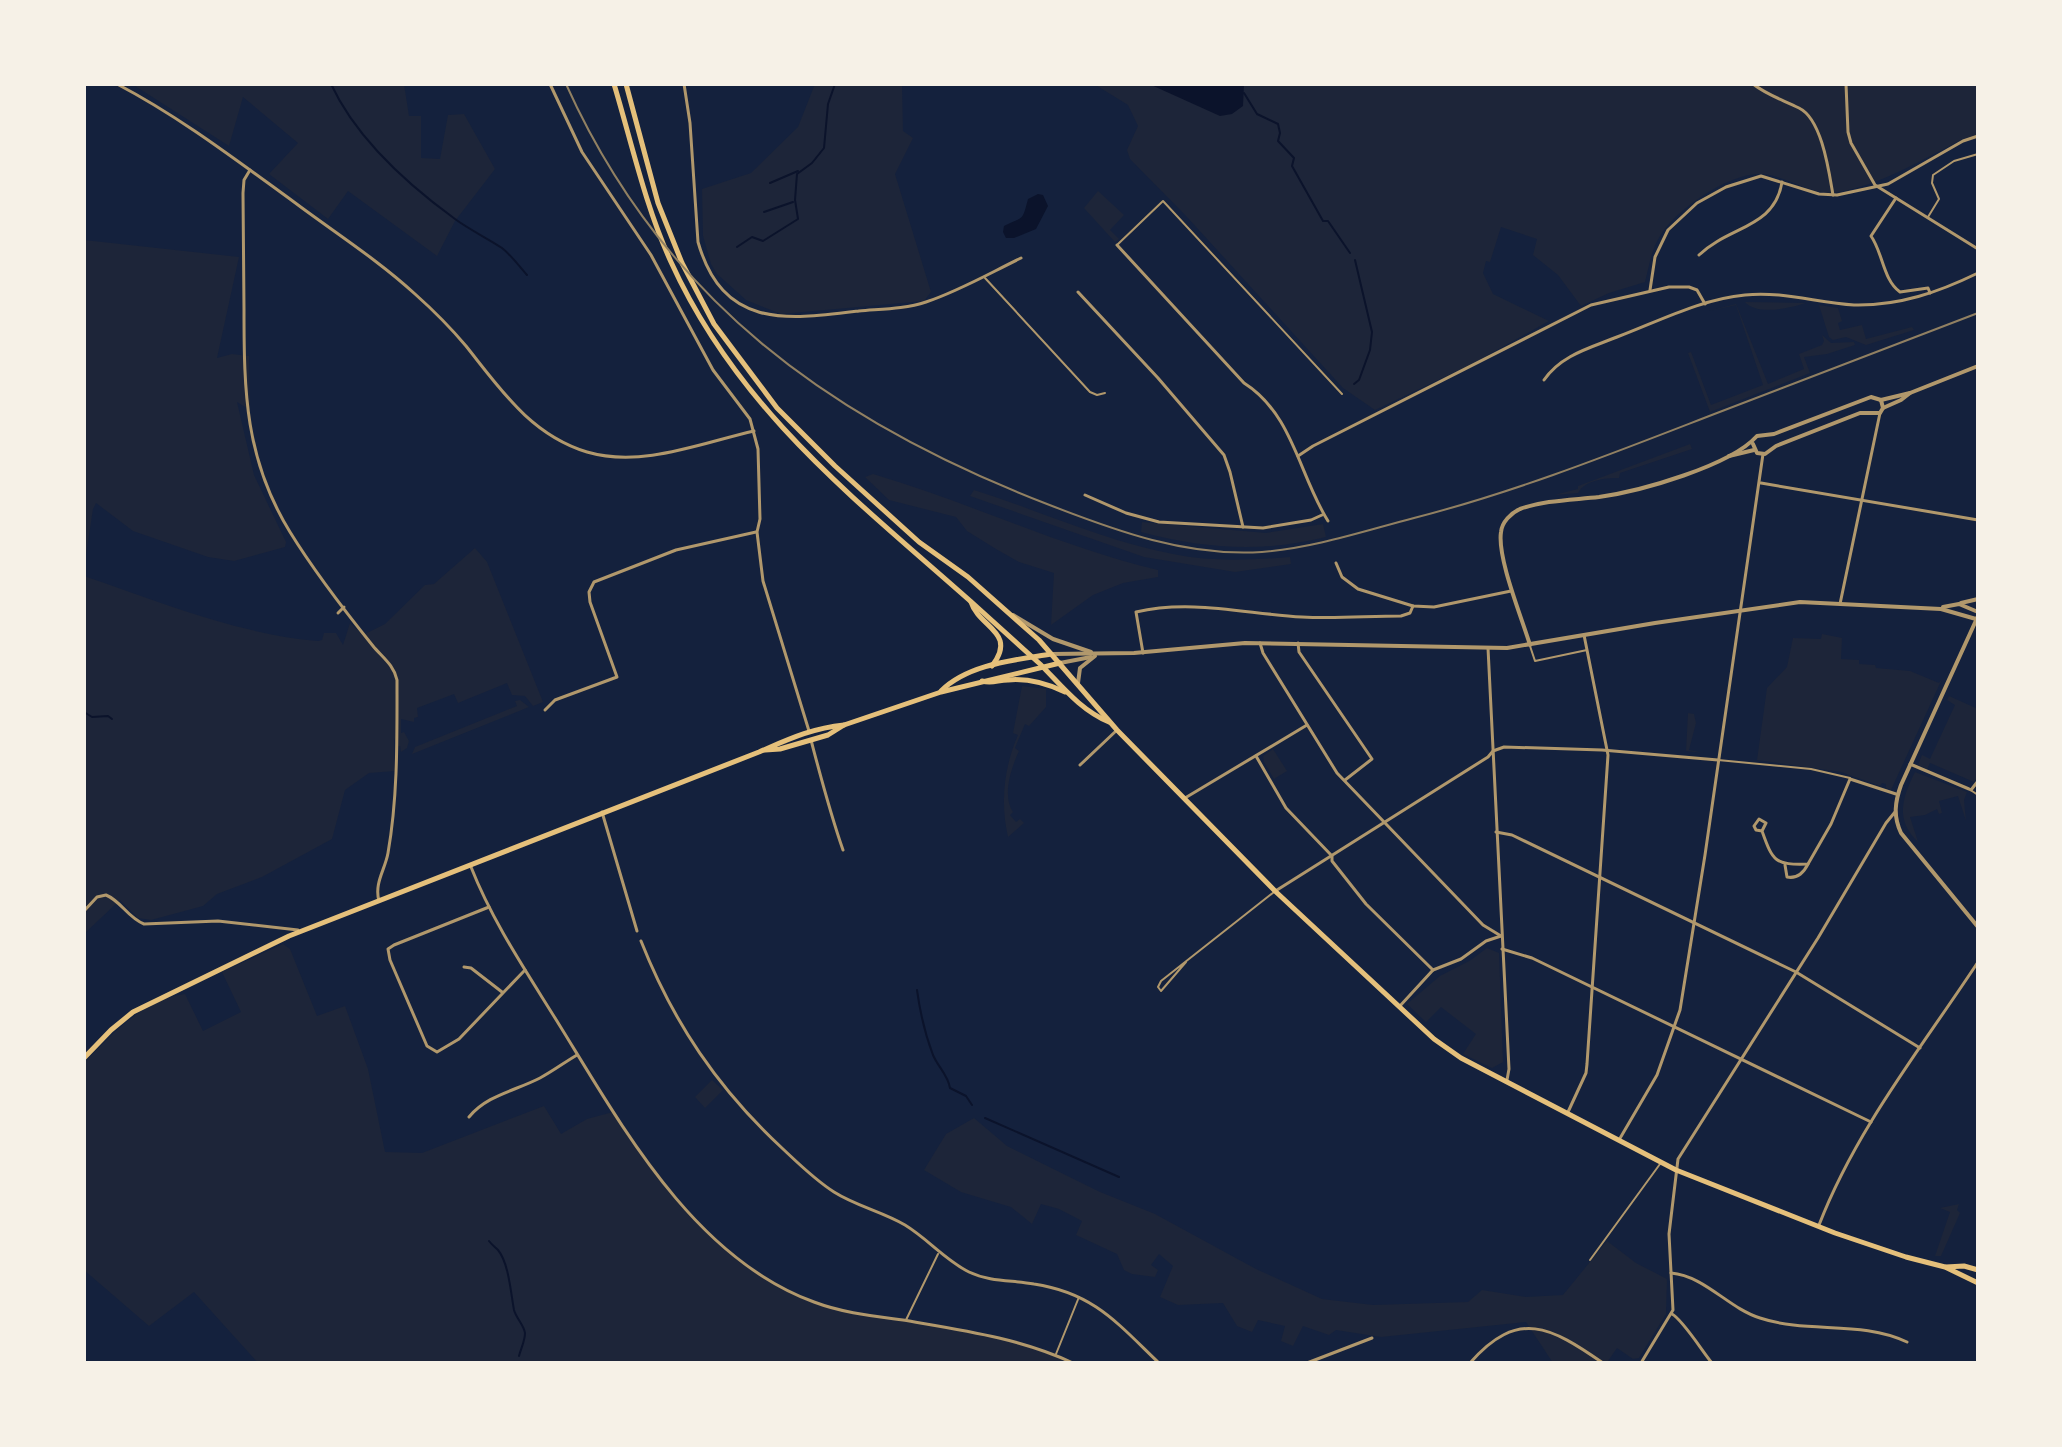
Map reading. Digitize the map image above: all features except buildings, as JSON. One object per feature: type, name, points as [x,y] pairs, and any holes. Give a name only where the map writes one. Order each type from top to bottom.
[{"type":"main road","points":[[614,84],[649,206],[674,269],[707,330],[753,397],[804,452],[1069,694],[1096,717],[1110,722]]},
{"type":"main road","points":[[626,84],[658,203],[682,263],[714,324],[777,408],[822,454],[919,542],[968,577],[1052,654],[1117,730],[1275,891],[1399,1007],[1447,1049],[1661,1163],[1819,1226],[1906,1257],[1945,1267],[1978,1283]]},
{"type":"main road","points":[[970,601],[974,612],[1000,639],[1000,654],[992,666]]},
{"type":"main road","points":[[941,692],[951,682],[992,666],[1052,654]]},
{"type":"main road","points":[[84,1058],[117,1024],[141,1008],[302,931],[809,731],[844,725],[981,680],[1060,663]]},
{"type":"main road","points":[[981,680],[990,683],[1033,681],[1069,694]]},
{"type":"main road","points":[[764,750],[780,749],[828,735],[844,725]]},
{"type":"main road","points":[[809,731],[811,740]]},
{"type":"main road","points":[[1945,1267],[1964,1266],[1978,1270]]},
{"type":"street","points":[[117,84],[175,117],[414,292],[463,343],[518,410],[548,435],[585,451],[629,457],[658,454],[754,431]]},
{"type":"street","points":[[550,84],[582,152],[637,234],[713,370],[744,409],[754,431],[759,471],[760,519],[757,532],[763,581],[809,731]]},
{"type":"street","points":[[684,84],[692,149],[695,227],[702,257],[716,281],[737,302],[760,313],[791,318],[909,306],[929,301],[1021,258]]},
{"type":"street","points":[[1753,84],[1802,109],[1820,140],[1833,195]]},
{"type":"street","points":[[1846,84],[1846,120],[1851,143],[1875,185],[1978,249]]},
{"type":"street","points":[[1650,290],[1653,264],[1668,230],[1690,208],[1722,189],[1764,176],[1819,194],[1833,195],[1888,184],[1963,141],[1978,136]]},
{"type":"street","points":[[250,170],[244,180],[243,193],[243,356],[248,422],[257,456],[274,503],[296,542],[371,644],[391,666],[397,680],[397,771],[388,852],[377,885],[379,901]]},
{"type":"street","points":[[1699,255],[1709,245],[1769,213],[1778,201],[1782,182]]},
{"type":"street","points":[[1896,198],[1871,236],[1880,248],[1893,287],[1900,292],[1928,288],[1931,294]]},
{"type":"street","points":[[1117,245],[1244,383],[1263,396],[1275,410],[1328,521]]},
{"type":"street","points":[[1544,380],[1554,367],[1582,350],[1731,297],[1756,294],[1854,305],[1893,302],[1931,294],[1978,273]]},
{"type":"street","points":[[1298,456],[1581,310],[1650,290],[1693,288],[1705,304]]},
{"type":"street","points":[[1078,292],[1224,455],[1243,527]]},
{"type":"street","points":[[1728,457],[1753,444],[1757,436],[1772,434],[1871,397],[1881,400],[1910,393],[1978,366]]},
{"type":"street","points":[[1840,604],[1880,413],[1883,408],[1910,393]]},
{"type":"street","points":[[1881,400],[1883,408]]},
{"type":"street","points":[[1763,454],[1780,444],[1860,413],[1880,413]]},
{"type":"street","points":[[1753,444],[1754,450]]},
{"type":"street","points":[[1530,645],[1501,538],[1506,521],[1520,509],[1644,488],[1728,457],[1754,450],[1763,454]]},
{"type":"street","points":[[1619,1140],[1652,1086],[1675,1027],[1695,923],[1763,454]]},
{"type":"street","points":[[1760,483],[1978,520]]},
{"type":"street","points":[[1085,495],[1101,504],[1150,520],[1275,527],[1311,520],[1323,514]]},
{"type":"street","points":[[545,710],[555,700],[617,677],[590,602],[589,591],[594,582],[680,548],[757,532]]},
{"type":"street","points":[[1336,563],[1342,577],[1358,589],[1413,606],[1434,607],[1513,591]]},
{"type":"street","points":[[1941,609],[1978,599]]},
{"type":"street","points":[[1052,654],[1143,653],[1260,643],[1488,648],[1530,645],[1800,602],[1941,609],[1977,620]]},
{"type":"street","points":[[1959,604],[1977,620]]},
{"type":"street","points":[[1143,653],[1136,612],[1155,608],[1191,605],[1305,617],[1401,616],[1410,613],[1413,606]]},
{"type":"street","points":[[338,613],[344,607]]},
{"type":"street","points":[[1008,612],[1053,639],[1097,655]]},
{"type":"street","points":[[1977,620],[1910,764],[1897,795],[1895,812],[1901,833],[1917,856],[1978,927]]},
{"type":"street","points":[[1568,1112],[1586,1073],[1607,751],[1584,635]]},
{"type":"street","points":[[1260,643],[1263,653],[1344,781],[1483,925],[1501,936]]},
{"type":"street","points":[[1298,643],[1299,652],[1372,759],[1344,781]]},
{"type":"street","points":[[1488,648],[1509,1069],[1507,1081]]},
{"type":"street","points":[[1060,663],[1097,655]]},
{"type":"street","points":[[1080,688],[1077,677],[1080,668],[1097,655]]},
{"type":"street","points":[[1185,798],[1307,725]]},
{"type":"street","points":[[1080,765],[1117,730]]},
{"type":"street","points":[[811,740],[823,775],[822,788],[843,850]]},
{"type":"street","points":[[1275,891],[1493,751],[1504,747],[1718,760]]},
{"type":"street","points":[[1256,756],[1286,808],[1332,856],[1332,861],[1353,890],[1433,970]]},
{"type":"street","points":[[1910,764],[1971,790],[1978,781]]},
{"type":"street","points":[[1785,865],[1787,877],[1802,873],[1827,832],[1850,779],[1897,795]]},
{"type":"street","points":[[602,812],[637,931]]},
{"type":"street","points":[[1641,1363],[1672,1314],[1669,1234],[1680,1156],[1895,812]]},
{"type":"street","points":[[1762,831],[1771,855],[1785,865],[1808,864]]},
{"type":"street","points":[[1496,832],[1507,833],[1796,972],[1920,1048]]},
{"type":"street","points":[[470,865],[489,907],[525,970],[640,1153],[694,1218],[734,1253],[778,1284],[834,1309],[995,1337],[1073,1363]]},
{"type":"street","points":[[84,911],[100,895],[109,895],[144,924],[218,921],[302,931]]},
{"type":"street","points":[[489,907],[388,949],[427,1046],[434,1052],[459,1039],[525,970]]},
{"type":"street","points":[[1399,1007],[1433,970],[1461,959],[1486,941],[1501,936]]},
{"type":"street","points":[[641,941],[668,1004],[695,1049],[751,1118],[810,1173],[834,1192],[905,1225],[962,1268],[982,1277],[1035,1284],[1079,1297],[1106,1312],[1159,1363]]},
{"type":"street","points":[[1502,949],[1521,954],[1593,987],[1871,1122]]},
{"type":"street","points":[[1819,1226],[1843,1172],[1871,1122],[1978,962]]},
{"type":"street","points":[[464,967],[473,970],[502,992]]},
{"type":"street","points":[[469,1117],[490,1099],[539,1079],[577,1055]]},
{"type":"street","points":[[1671,1273],[1696,1280],[1741,1310],[1761,1319],[1879,1331],[1907,1342]]},
{"type":"street","points":[[1672,1314],[1681,1321],[1694,1343],[1712,1363]]},
{"type":"street","points":[[1470,1363],[1501,1336],[1527,1327],[1554,1332],[1603,1363]]},
{"type":"street","points":[[1307,1363],[1372,1338]]},
{"type":"lane","points":[[1928,217],[1939,199],[1932,183],[1933,175],[1954,161],[1978,154]]},
{"type":"lane","points":[[1117,245],[1163,201],[1342,394]]},
{"type":"lane","points":[[984,276],[1090,392],[1097,395],[1105,393]]},
{"type":"lane","points":[[1530,645],[1535,661],[1588,650]]},
{"type":"lane","points":[[1718,760],[1811,769],[1850,779]]},
{"type":"lane","points":[[1971,790],[1978,795]]},
{"type":"lane","points":[[1186,962],[1161,991],[1158,987],[1161,981],[1275,891]]},
{"type":"lane","points":[[1590,1260],[1661,1163]]},
{"type":"lane","points":[[906,1321],[939,1252]]},
{"type":"lane","points":[[1056,1355],[1079,1297]]},
{"type":"shaded area","points":[[132,84],[404,84],[409,116],[421,116],[421,158],[440,159],[448,115],[464,114],[495,169],[455,221],[437,256],[348,191],[328,219],[269,174],[298,143],[243,97],[229,146]]},
{"type":"shaded area","points":[[815,84],[902,84],[903,131],[913,138],[895,174],[931,292],[924,301],[781,314],[746,300],[717,274],[711,264],[703,236],[702,189],[751,173],[798,127]]},
{"type":"shaded area","points":[[1094,84],[1978,84],[1978,135],[1963,139],[1887,177],[1839,192],[1819,192],[1762,174],[1735,179],[1705,194],[1668,226],[1654,247],[1645,282],[1581,306],[1558,275],[1533,255],[1537,239],[1501,227],[1490,262],[1486,261],[1483,273],[1493,294],[1549,321],[1470,365],[1375,410],[1343,388],[1130,159],[1127,150],[1138,126],[1128,105]]},
{"type":"shaded area","points":[[1149,84],[1244,84],[1243,106],[1232,114],[1220,116]]},
{"type":"shaded area","points":[[1098,191],[1124,215],[1110,230],[1119,239],[1115,242],[1084,208]]},
{"type":"shaded area","points":[[1043,195],[1048,206],[1036,229],[1006,238],[1004,226],[1021,217],[1028,199]]},
{"type":"shaded area","points":[[84,240],[239,257],[217,358],[232,354],[249,356],[250,410],[237,402],[254,475],[286,542],[285,547],[234,561],[208,557],[133,531],[96,503],[84,568]]},
{"type":"shaded area","points":[[1745,302],[1806,303],[1765,310]]},
{"type":"shaded area","points":[[1736,304],[1768,384],[1804,369],[1799,354],[1822,345],[1822,335],[1831,343],[1854,342],[1855,345],[1804,357],[1810,373],[1710,412],[1688,353],[1691,352],[1711,405],[1763,385],[1736,305],[1709,311]]},
{"type":"shaded area","points":[[1819,305],[1838,308],[1842,321],[1838,323],[1840,330],[1862,325],[1866,339],[1912,327],[1914,330],[1866,345],[1846,337],[1833,340],[1829,337]]},
{"type":"shaded area","points":[[1690,444],[1692,449],[1620,473],[1619,478],[1590,483],[1578,493],[1554,495],[1578,489],[1578,486]]},
{"type":"shaded area","points":[[873,474],[1050,537],[1158,570],[1158,577],[1123,583],[1093,595],[1051,625],[1054,573],[1019,562],[996,549],[967,531],[956,517],[889,500],[865,477]]},
{"type":"shaded area","points":[[974,490],[1098,534],[1148,548],[1188,557],[1217,559],[1290,557],[1291,564],[1235,572],[1144,557],[970,496]]},
{"type":"shaded area","points":[[1142,522],[1266,533],[1323,524],[1326,537],[1279,545],[1234,547],[1141,532]]},
{"type":"shaded area","points":[[475,548],[487,562],[543,702],[533,706],[525,696],[512,695],[507,683],[458,703],[454,694],[417,708],[418,717],[414,718],[414,722],[401,719],[401,733],[404,732],[409,741],[407,748],[401,752],[394,738],[395,771],[369,773],[345,790],[332,839],[262,877],[217,894],[203,906],[151,920],[138,918],[120,900],[84,934],[84,576],[200,616],[259,632],[318,641],[322,640],[324,633],[336,633],[343,645],[350,623],[363,635],[385,624],[425,585],[434,584]]},
{"type":"shaded area","points":[[1822,634],[1842,638],[1841,659],[1859,660],[1859,664],[1875,665],[1876,668],[1910,671],[1939,683],[1942,679],[1891,790],[1886,788],[1886,784],[1880,786],[1841,772],[1757,760],[1767,688],[1787,667],[1793,638],[1821,639]]},
{"type":"shaded area","points":[[1022,686],[1046,689],[1046,707],[1029,726],[1025,724],[1015,748],[1019,751],[1009,782],[1008,798],[1013,812],[1010,815],[1016,822],[1020,819],[1024,823],[1008,837],[1004,811],[1005,785],[1009,760],[1018,735],[1013,733]]},
{"type":"shaded area","points":[[1949,696],[1978,709],[1978,776],[1974,782],[1930,763],[1927,769],[1918,765],[1922,755],[1930,759],[1955,705],[1947,700]]},
{"type":"shaded area","points":[[520,700],[529,707],[412,754],[415,747],[517,706],[515,701]]},
{"type":"shaded area","points":[[1688,713],[1694,714],[1696,723],[1689,750],[1704,753],[1686,751]]},
{"type":"shaded area","points":[[1273,749],[1287,771],[1274,779],[1263,756]]},
{"type":"shaded area","points":[[1915,772],[1967,792],[1964,800],[1966,821],[1958,796],[1939,801],[1942,813],[1939,814],[1937,809],[1910,817],[1918,842],[1906,825],[1903,808]]},
{"type":"shaded area","points":[[283,944],[290,949],[317,1016],[345,1006],[368,1069],[385,1152],[422,1153],[544,1106],[561,1134],[587,1119],[613,1112],[681,1203],[737,1257],[768,1279],[801,1297],[837,1309],[975,1332],[1073,1363],[258,1363],[194,1292],[149,1326],[84,1270],[84,1063],[129,1020],[170,997],[185,994],[203,1031],[241,1012],[222,972]]},
{"type":"shaded area","points":[[1487,948],[1499,953],[1503,1062],[1492,1068],[1463,1054],[1476,1034],[1441,1007],[1426,1022],[1407,1004],[1440,976]]},
{"type":"shaded area","points":[[712,1080],[723,1090],[705,1108],[695,1097]]},
{"type":"shaded area","points":[[974,1118],[1007,1146],[1100,1192],[1155,1214],[1256,1269],[1322,1299],[1373,1305],[1468,1302],[1482,1290],[1526,1297],[1563,1295],[1607,1241],[1636,1263],[1667,1279],[1666,1314],[1639,1358],[1633,1359],[1617,1348],[1609,1363],[1553,1363],[1526,1322],[1381,1337],[1336,1330],[1329,1335],[1303,1326],[1293,1346],[1281,1341],[1285,1326],[1258,1320],[1252,1332],[1237,1326],[1223,1303],[1178,1305],[1160,1297],[1173,1266],[1159,1254],[1151,1265],[1158,1270],[1155,1277],[1132,1274],[1124,1270],[1117,1254],[1076,1235],[1082,1221],[1059,1209],[1041,1204],[1032,1224],[1011,1207],[961,1192],[924,1170],[946,1134]]},
{"type":"shaded area","points":[[1959,1204],[1957,1210],[1960,1213],[1941,1256],[1935,1256],[1950,1212],[1940,1208]]},
{"type":"waterway","points":[[331,84],[354,123],[384,159],[455,219],[502,248],[527,275]]},
{"type":"waterway","points":[[737,247],[752,237],[763,241],[798,219],[795,200],[797,174],[812,163],[824,148],[828,104],[835,84]]},
{"type":"waterway","points":[[1244,93],[1257,114],[1278,124],[1278,141],[1294,158],[1292,166],[1323,221],[1328,221],[1350,253]]},
{"type":"waterway","points":[[770,183],[798,171]]},
{"type":"waterway","points":[[764,212],[793,202]]},
{"type":"waterway","points":[[1354,384],[1359,380],[1370,350],[1372,332],[1355,260]]},
{"type":"waterway","points":[[84,712],[92,717],[108,716],[112,719]]},
{"type":"waterway","points":[[917,990],[933,1055],[950,1088],[966,1096],[972,1105]]},
{"type":"waterway","points":[[985,1118],[1119,1177]]},
{"type":"waterway","points":[[489,1241],[505,1263],[514,1310],[525,1333],[519,1356]]},
{"type":"railway","points":[[566,84],[606,161],[652,229],[704,290],[762,344],[826,392],[895,434],[969,471],[1099,524],[1179,546],[1234,552],[1281,550],[1339,538],[1453,507],[1604,456],[1978,313]]}]
